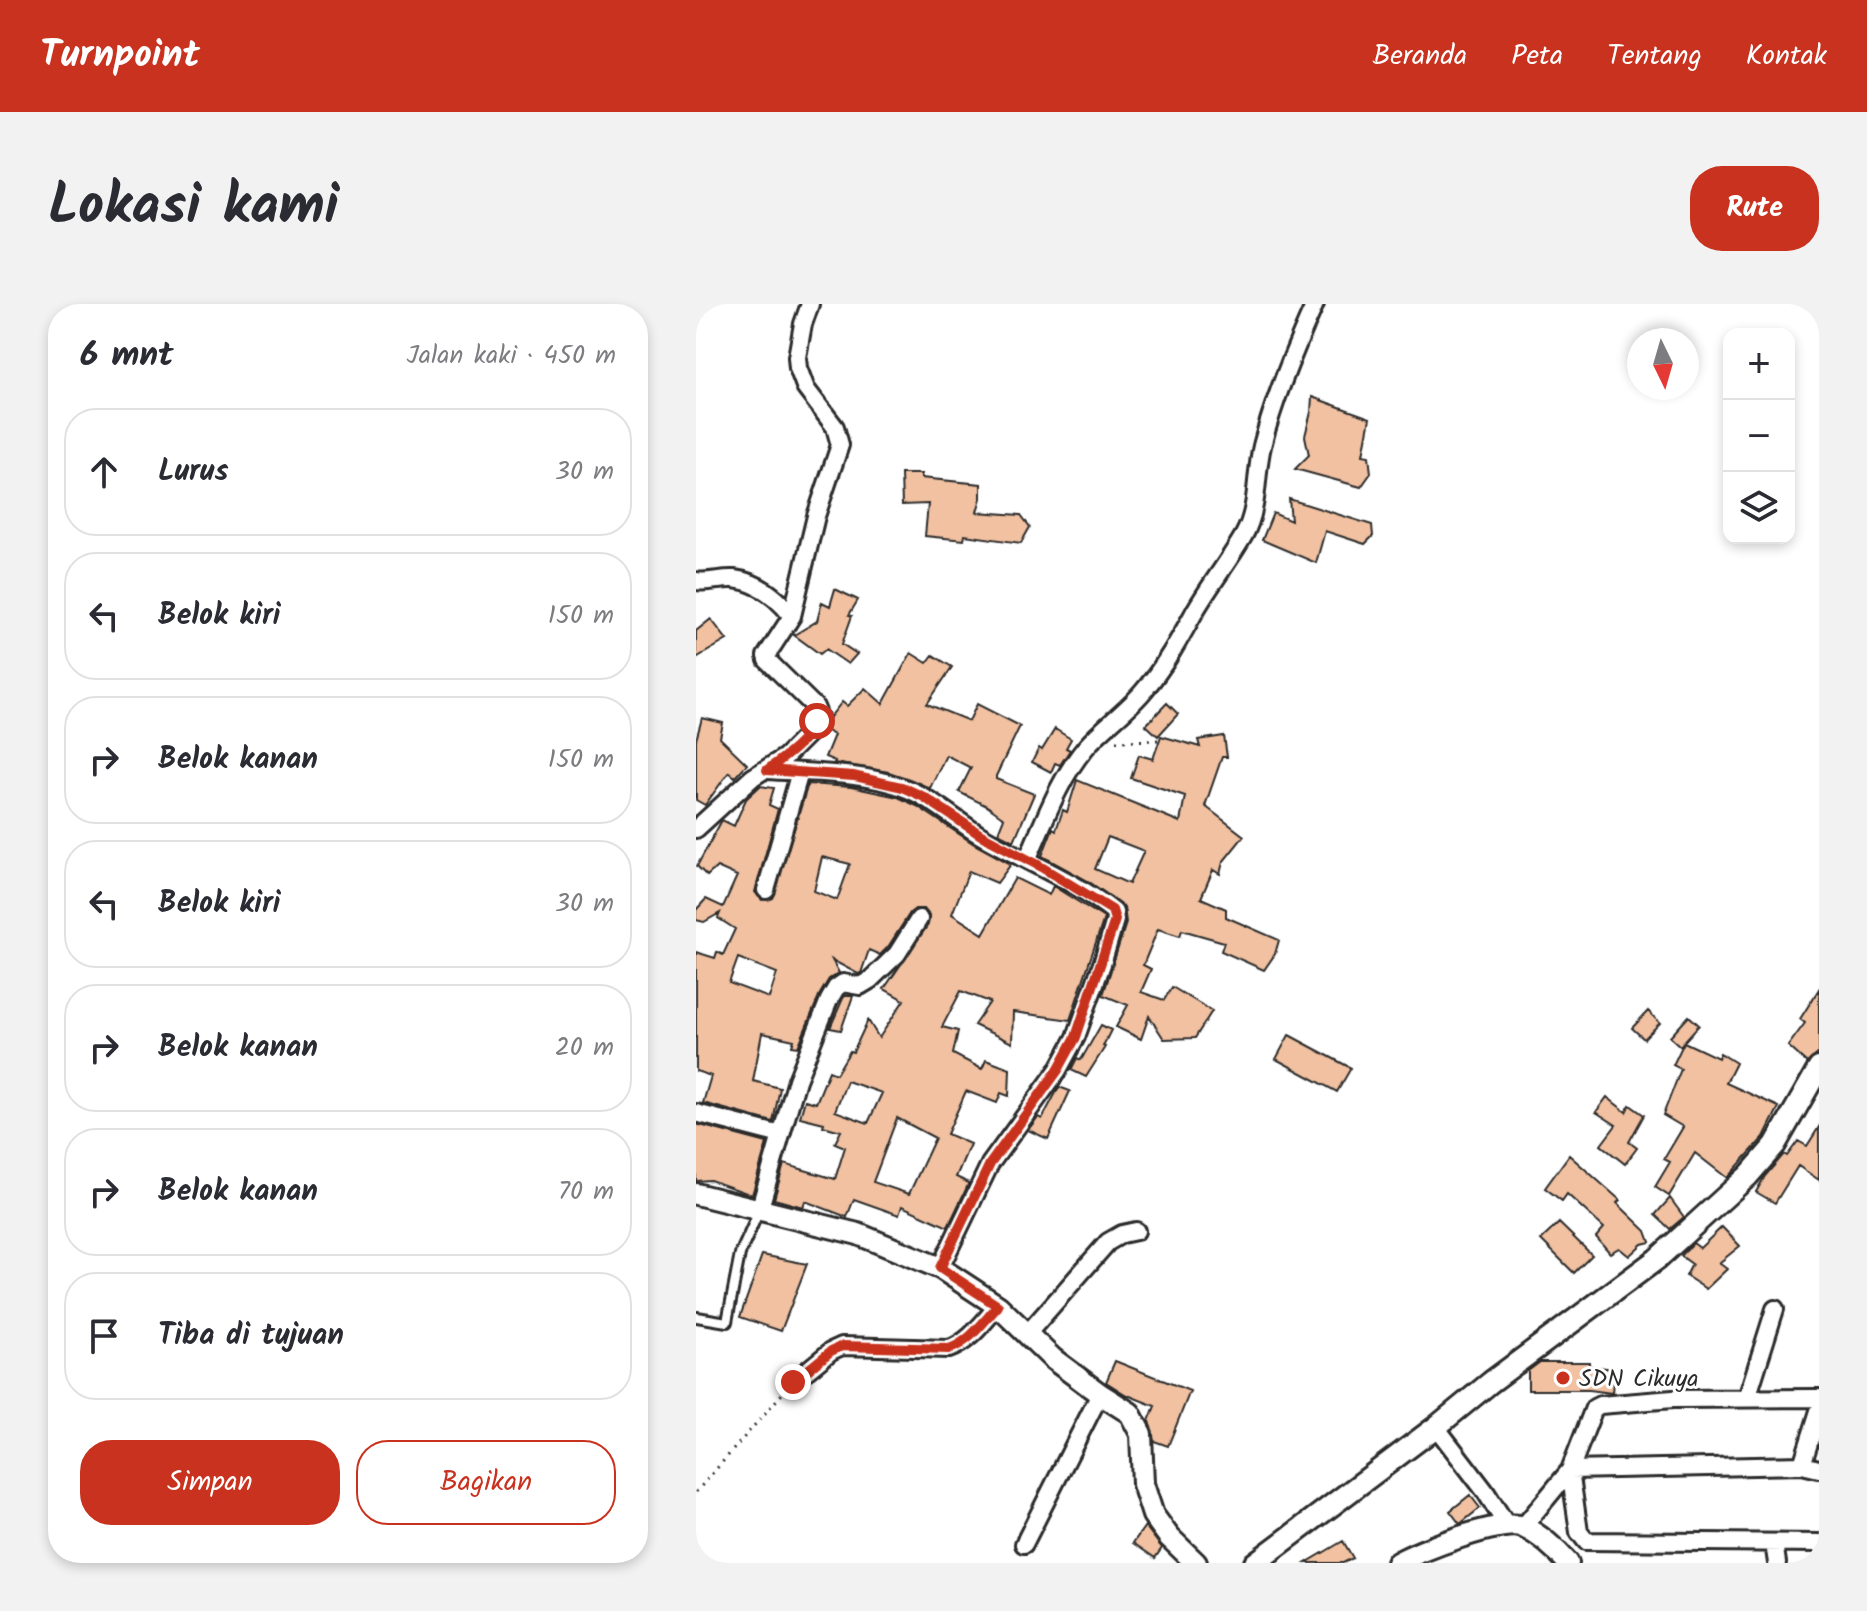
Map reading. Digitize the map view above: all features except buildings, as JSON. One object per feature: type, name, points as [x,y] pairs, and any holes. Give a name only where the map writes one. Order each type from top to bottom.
[{"type":"street","points":[[696,829],[753,777],[785,757],[814,728],[819,717],[815,707],[766,658],[792,616],[816,516],[840,445],[835,427],[806,389],[798,368],[803,324],[810,304]]},
{"type":"street","points":[[1027,860],[1075,763],[1097,735],[1121,716],[1174,650],[1246,532],[1252,516],[1262,445],[1301,334],[1315,304]]},
{"type":"street","points":[[696,581],[735,579],[752,585],[781,601],[792,616]]},
{"type":"street","points":[[767,770],[874,779],[902,787],[924,797],[981,835],[1112,910],[1115,920],[1076,1037],[1058,1070],[990,1164],[940,1268]]},
{"type":"street","points":[[766,890],[800,772]]},
{"type":"street","points":[[759,1211],[797,1080],[836,988],[843,983],[866,984],[892,960],[919,919]]},
{"type":"street","points":[[1255,1563],[1657,1259],[1748,1176],[1775,1145],[1819,1068]]},
{"type":"street","points":[[696,1113],[781,1135]]},
{"type":"street","points":[[696,1194],[858,1234],[940,1268],[998,1306],[1053,1359],[1130,1413],[1141,1434],[1143,1484],[1153,1515],[1169,1537],[1196,1563]]},
{"type":"street","points":[[1028,1333],[1108,1242],[1136,1231]]},
{"type":"street","points":[[793,1382],[831,1351],[842,1346],[949,1349],[967,1341],[998,1306]]},
{"type":"street","points":[[1747,1398],[1775,1309]]},
{"type":"street","points":[[1024,1544],[1100,1394]]},
{"type":"street","points":[[1397,1563],[1481,1530],[1515,1526],[1570,1470],[1594,1408],[1600,1405],[1673,1399],[1819,1398]]},
{"type":"street","points":[[1570,1470],[1811,1467],[1819,1411]]},
{"type":"street","points":[[1436,1427],[1515,1526],[1568,1563]]},
{"type":"street","points":[[1570,1470],[1579,1532],[1586,1541],[1819,1543]]},
{"type":"street","points":[[1774,1543],[1777,1563]]},
{"type":"lane","points":[[697,1317],[723,1323],[728,1319],[740,1254],[759,1211]]},
{"type":"path","points":[[1097,735],[1122,743],[1160,740]]},
{"type":"path","points":[[696,1492],[793,1382]]},
{"type":"place","name":"SDN Cikuya","points":[[1563,1378]]},
{"type":"route","points":[[793,1382],[831,1351],[842,1346],[949,1349],[967,1341],[998,1306],[940,1268],[990,1164],[1058,1070],[1076,1037],[1115,920],[1112,910],[981,835],[924,797],[902,787],[854,776],[767,770],[785,757],[814,728],[817,721]]}]
